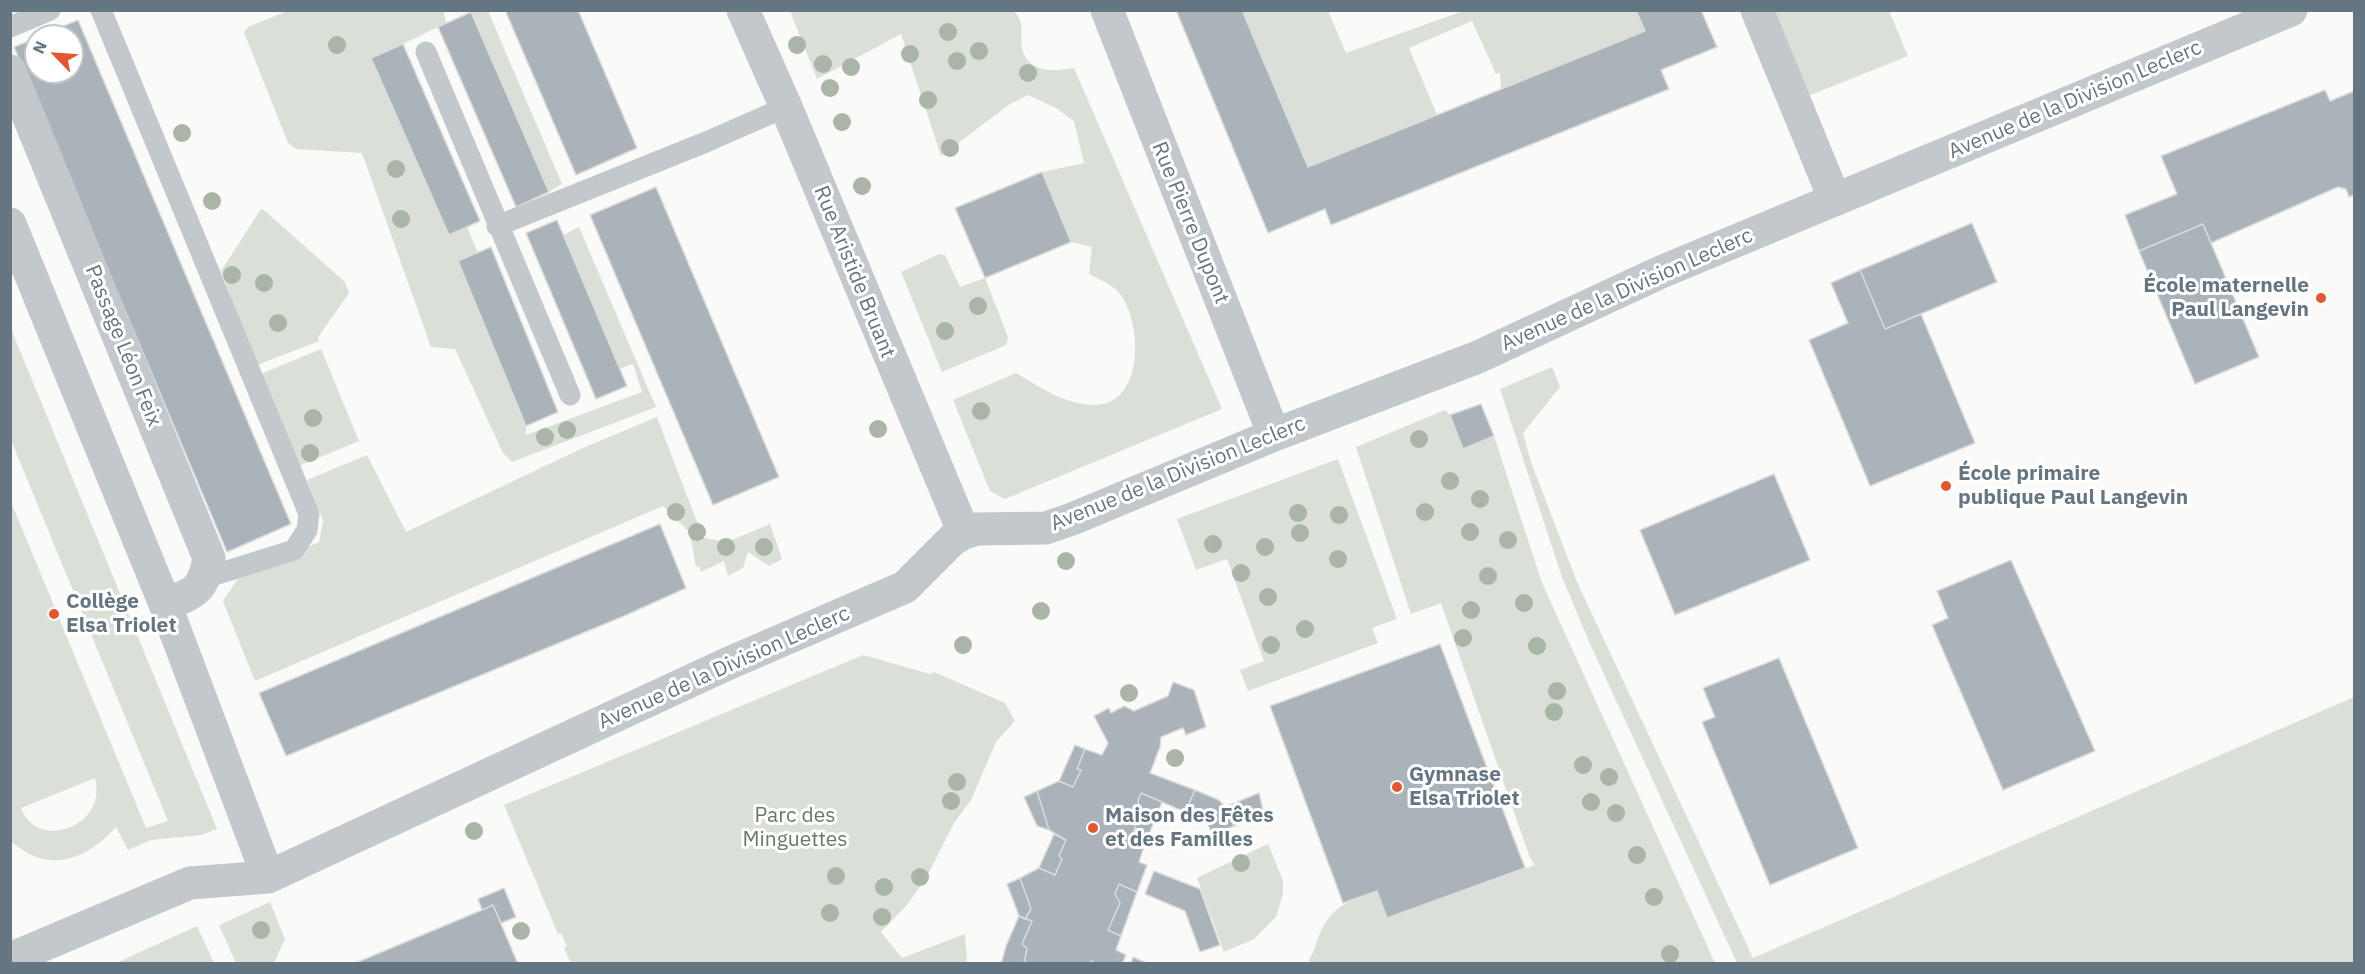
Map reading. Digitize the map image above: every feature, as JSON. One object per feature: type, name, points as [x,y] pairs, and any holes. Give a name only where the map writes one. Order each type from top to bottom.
[{"type":"street","name":"Rue Aristide Bruant","points":[[743,10],[786,107],[964,533]]},
{"type":"street","name":"Rue Pierre Dupont","points":[[1107,10],[1274,435]]},
{"type":"street","points":[[1757,10],[1835,200]]},
{"type":"street","name":"Avenue de la Division Leclerc","points":[[10,959],[190,883],[268,877],[726,664],[905,587],[952,540],[964,533],[977,529],[1046,528],[1274,435],[1478,357],[1661,272],[2291,10]]},
{"type":"street","name":"Passage Léon Feix","points":[[10,71],[208,558],[206,578]]},
{"type":"street","points":[[10,224],[165,604],[268,877]]},
{"type":"street","points":[[165,604],[192,594],[206,578]]},
{"type":"lane","points":[[10,27],[50,10]]},
{"type":"lane","points":[[101,10],[309,514],[307,530],[294,550],[206,578]]},
{"type":"lane","points":[[426,52],[497,226],[570,395]]},
{"type":"lane","points":[[497,226],[706,142],[786,107]]},
{"type":"green space","points":[[288,11],[446,11],[444,12],[446,23],[403,44],[449,235],[467,227],[478,253],[459,261],[526,426],[526,435],[642,392],[633,364],[619,369],[563,235],[579,227],[656,407],[512,462],[503,453],[455,349],[431,347],[362,153],[296,149],[288,143],[244,32],[248,27]]},
{"type":"green space","points":[[471,11],[488,11],[562,184],[549,192]]},
{"type":"green space","points":[[790,11],[1014,11],[1020,21],[1023,52],[1032,64],[1038,68],[1052,70],[1074,68],[1222,409],[1005,499],[990,491],[953,400],[1016,373],[1064,399],[1096,405],[1112,401],[1124,391],[1135,359],[1135,341],[1127,307],[1114,288],[1089,274],[1092,247],[1071,242],[1042,172],[1084,163],[1074,121],[1056,108],[1028,95],[1010,104],[941,156],[901,34],[817,79]]},
{"type":"green space","points":[[1242,11],[1328,11],[1346,53],[1463,11],[1636,11],[1645,31],[1501,89],[1500,72],[1496,74],[1472,21],[1409,48],[1437,115],[1308,167]]},
{"type":"green space","points":[[1773,11],[1889,11],[1908,56],[1808,96]]},
{"type":"green space","points":[[261,209],[345,282],[349,293],[318,337],[319,341],[257,365],[221,271]]},
{"type":"green space","points":[[939,254],[945,255],[960,287],[985,278],[1008,337],[1006,345],[942,372],[901,272]]},
{"type":"green space","name":"Collège Elsa Triolet","points":[[11,329],[217,829],[201,835],[151,840],[128,850],[116,827],[92,848],[79,855],[53,860],[39,858],[25,852],[11,841],[11,502],[146,828],[168,821],[11,440]],"holes":[[[95,778],[96,795],[91,810],[82,821],[69,828],[55,831],[41,829],[29,821],[21,808]]]},
{"type":"green space","points":[[321,349],[359,441],[299,466],[261,374]]},
{"type":"green space","points":[[1552,367],[1560,387],[1523,433],[1531,462],[1577,582],[1753,958],[2354,697],[2354,963],[1737,963],[1590,644],[1562,577],[1500,389]]},
{"type":"green space","points":[[1445,410],[1450,415],[1463,449],[1494,436],[1542,583],[1715,963],[1310,964],[1309,960],[1327,921],[1339,908],[1352,900],[1377,891],[1387,918],[1535,865],[1530,858],[1441,603],[1411,614],[1356,447]]},
{"type":"green space","points":[[657,417],[703,538],[727,542],[770,524],[782,559],[769,566],[748,552],[743,568],[728,576],[724,561],[701,572],[699,566],[696,567],[690,533],[663,506],[255,681],[223,601],[239,577],[319,542],[323,521],[307,480],[367,455],[406,532],[583,448]]},
{"type":"green space","points":[[1338,459],[1397,619],[1372,628],[1378,643],[1248,691],[1240,670],[1264,661],[1227,559],[1196,570],[1177,519]]},
{"type":"green space","name":"Parc des Minguettes","points":[[863,655],[930,674],[934,672],[1005,703],[1015,721],[996,742],[971,800],[954,823],[925,880],[907,905],[881,932],[902,958],[965,934],[967,963],[571,963],[564,948],[567,946],[561,933],[558,934],[504,805]]},
{"type":"green space","points":[[1268,844],[1283,881],[1283,894],[1276,917],[1254,939],[1224,952],[1197,878]]},
{"type":"green space","points":[[270,902],[285,939],[274,963],[236,963],[219,925]]},
{"type":"green space","points":[[197,926],[214,963],[116,963]]},
{"type":"building","points":[[505,10],[578,10],[637,148],[576,175]]},
{"type":"building","points":[[1176,10],[1242,10],[1308,167],[1645,31],[1636,10],[1701,10],[1717,47],[1661,70],[1669,89],[1331,225],[1325,209],[1268,233]]},
{"type":"building","points":[[471,12],[549,192],[516,207],[438,27]]},
{"type":"building","points":[[84,34],[291,524],[227,552],[30,84],[84,84]]},
{"type":"building","points":[[24,43],[24,71],[14,47]]},
{"type":"building","points":[[403,44],[480,221],[449,235],[371,58]]},
{"type":"building","points":[[2325,90],[2330,101],[2354,91],[2354,195],[2349,197],[2346,189],[2338,187],[2211,243],[2203,224],[2139,251],[2125,215],[2177,194],[2161,156]]},
{"type":"building","points":[[1042,172],[1071,242],[985,278],[955,208]]},
{"type":"building","points":[[656,187],[779,477],[713,505],[590,215]]},
{"type":"building","points":[[557,220],[627,386],[596,399],[526,233]]},
{"type":"building","points":[[1972,223],[1997,282],[1885,329],[1860,270]]},
{"type":"building","points":[[2203,224],[2259,357],[2195,384],[2139,251]]},
{"type":"building","points":[[491,247],[558,412],[526,426],[458,261]]},
{"type":"building","points":[[1860,270],[1885,329],[1921,314],[1975,443],[1870,486],[1809,340],[1848,323],[1831,283]]},
{"type":"building","points":[[1481,404],[1494,436],[1463,449],[1450,415]]},
{"type":"building","points":[[1774,474],[1810,560],[1675,615],[1640,530]]},
{"type":"building","points":[[660,524],[686,588],[624,616],[286,756],[259,693]]},
{"type":"building","points":[[2011,560],[2095,751],[2003,790],[1932,625],[1948,618],[1937,591]]},
{"type":"building","name":"Gymnase Elsa Triolet","points":[[1440,644],[1525,868],[1387,918],[1377,891],[1343,903],[1270,706]]},
{"type":"building","points":[[1779,658],[1858,848],[1770,885],[1702,722],[1715,717],[1703,688]]},
{"type":"building","points":[[1173,682],[1194,690],[1206,727],[1186,735],[1183,728],[1161,737],[1160,747],[1150,773],[1195,790],[1185,812],[1141,793],[1138,800],[1140,814],[1130,841],[1144,847],[1139,862],[1147,865],[1137,892],[1119,884],[1115,894],[1120,903],[1108,930],[1121,936],[1116,950],[1126,955],[1122,964],[1096,964],[1091,961],[1090,964],[1024,964],[1027,948],[1022,944],[1032,921],[1025,919],[1031,909],[1020,878],[1039,868],[1055,875],[1062,859],[1059,856],[1066,840],[1049,830],[1037,791],[1059,781],[1073,787],[1081,770],[1077,769],[1085,749],[1102,755],[1108,743],[1094,716],[1109,708],[1111,713],[1124,706],[1134,711],[1168,696]]},
{"type":"building","points":[[1075,745],[1085,749],[1077,769],[1081,770],[1073,787],[1059,781]]},
{"type":"building","points":[[1195,790],[1227,806],[1234,826],[1213,836],[1206,820],[1185,812]]},
{"type":"building","points":[[1037,791],[1049,830],[1037,826],[1024,797]]},
{"type":"building","points":[[1141,793],[1162,802],[1144,847],[1130,841],[1140,814],[1138,800]]},
{"type":"building","points":[[1259,793],[1264,814],[1234,826],[1227,806]]},
{"type":"building","points":[[1054,834],[1066,840],[1059,856],[1062,859],[1055,875],[1039,868]]},
{"type":"building","points":[[1154,871],[1200,889],[1220,945],[1200,952],[1185,911],[1145,894]]},
{"type":"building","points":[[1020,878],[1031,909],[1025,919],[1019,916],[1007,884]]},
{"type":"building","points":[[1119,884],[1137,892],[1121,936],[1108,930],[1120,903],[1115,894]]},
{"type":"building","points":[[504,888],[516,917],[501,923],[493,905],[482,910],[478,899]]},
{"type":"building","points":[[493,905],[518,964],[353,964],[482,910]]},
{"type":"building","points":[[1019,916],[1032,921],[1022,944],[1027,948],[1024,964],[1001,964],[1006,946]]},
{"type":"building","points":[[1133,957],[1149,964],[1131,964]]},
{"type":"place","name":"École maternelle Paul Langevin","points":[[2321,298]]},
{"type":"place","name":"École primaire publique Paul Langevin","points":[[1946,486]]},
{"type":"place","name":"Collège Elsa Triolet","points":[[54,614]]},
{"type":"place","name":"Gymnase Elsa Triolet","points":[[1397,787]]},
{"type":"place","name":"Maison des Fêtes et des Familles","points":[[1093,828]]}]
